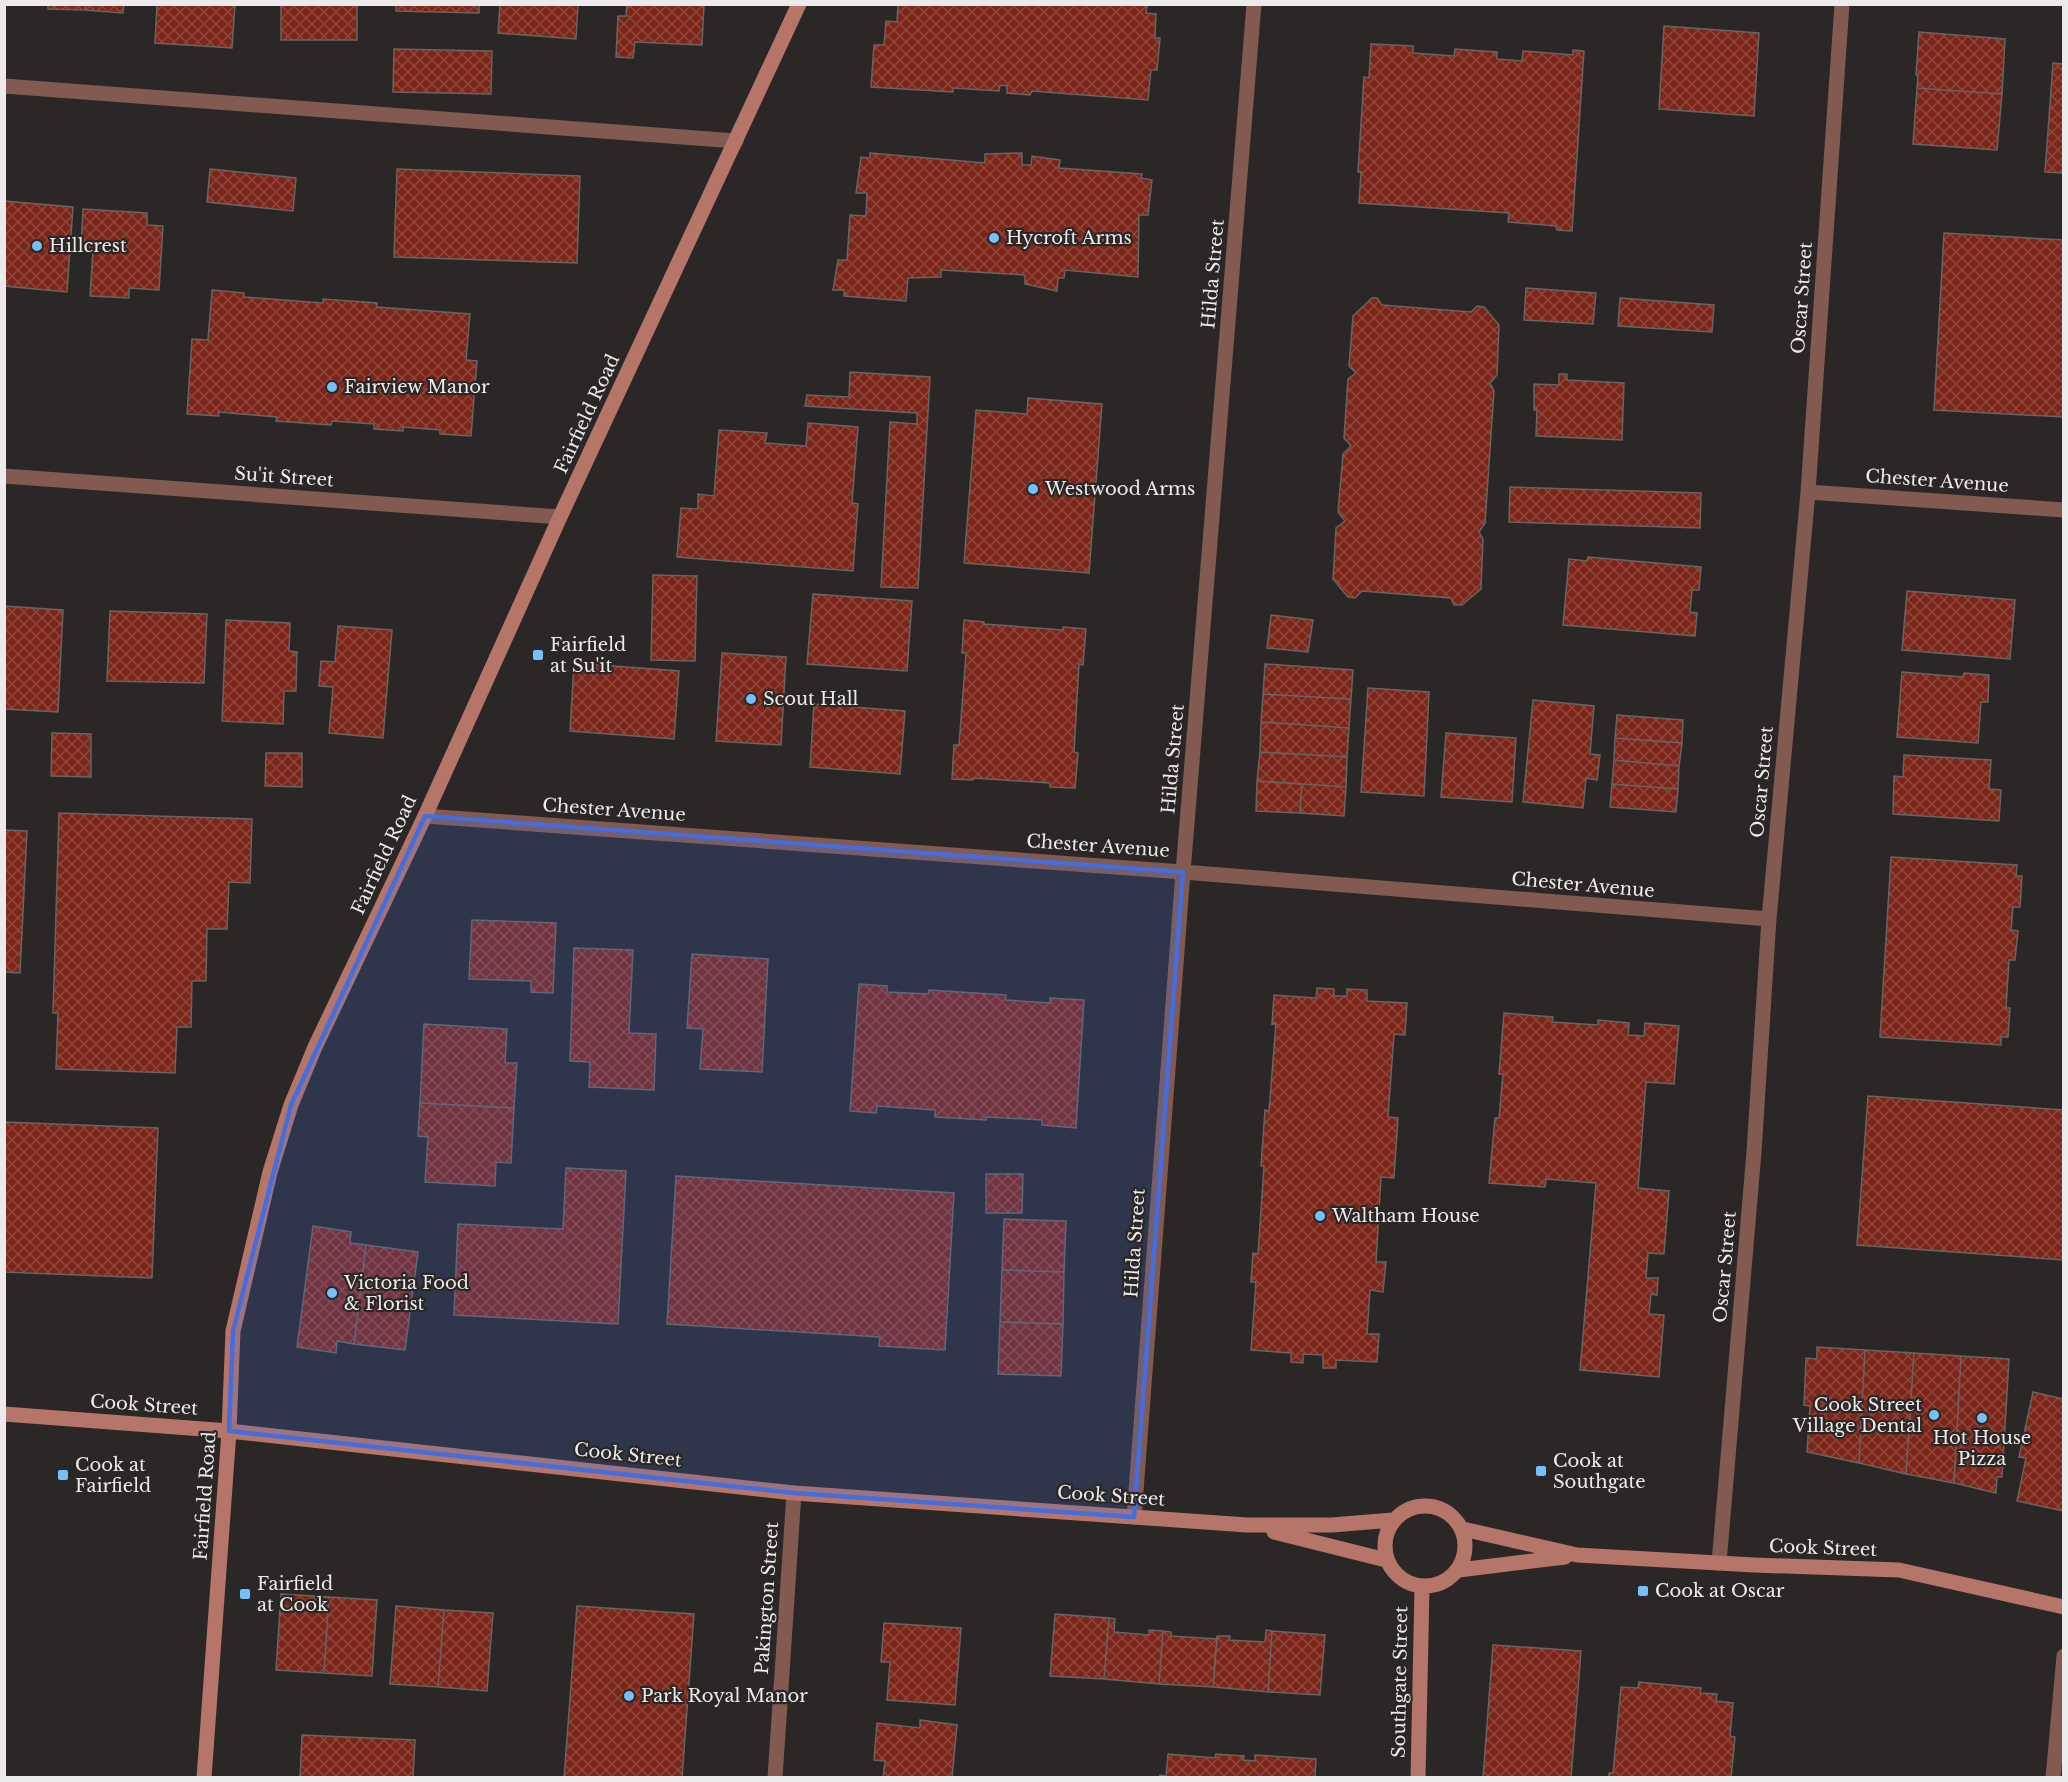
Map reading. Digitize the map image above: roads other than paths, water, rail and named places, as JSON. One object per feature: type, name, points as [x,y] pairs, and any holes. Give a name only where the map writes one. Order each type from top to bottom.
[{"type":"main road","name":"Fairfield Road","points":[[204,1778],[230,1431],[233,1330],[270,1172],[291,1105],[315,1047],[425,816],[560,517],[799,4]]},
{"type":"main road","name":"Cook Street","points":[[4,1414],[230,1431],[794,1493],[1247,1526],[1332,1525],[1393,1520]]},
{"type":"main road","points":[[1430,1505],[1450,1513],[1463,1529],[1466,1550],[1459,1570],[1442,1583],[1422,1587],[1400,1579],[1386,1560],[1384,1539],[1393,1520],[1409,1508],[1430,1505]]},
{"type":"main road","name":"Cook Street","points":[[1247,1526],[1386,1560]]},
{"type":"main road","name":"Cook Street","points":[[1463,1529],[1577,1555],[1899,1570],[2064,1606]]},
{"type":"main road","name":"Cook Street","points":[[1459,1570],[1577,1555]]},
{"type":"main road","name":"Southgate Street","points":[[1418,1778],[1422,1587]]},
{"type":"street","name":"Hilda Street","points":[[1134,1516],[1183,872],[1254,4]]},
{"type":"street","name":"Oscar Street","points":[[1719,1563],[1754,1152],[1769,919],[1808,492],[1842,4]]},
{"type":"street","points":[[4,86],[736,141]]},
{"type":"street","name":"Su'it Street","points":[[4,476],[560,517]]},
{"type":"street","name":"Chester Avenue","points":[[1808,492],[2064,510]]},
{"type":"street","name":"Chester Avenue","points":[[425,816],[1183,872],[1769,919]]},
{"type":"street","name":"Pakington Street","points":[[775,1778],[794,1493]]},
{"type":"street","points":[[2053,1778],[2064,1656]]},
{"type":"place","name":"Hycroft Arms","points":[[994,238]]},
{"type":"place","name":"Hillcrest","points":[[37,246]]},
{"type":"place","name":"Fairview Manor","points":[[332,387]]},
{"type":"place","name":"Westwood Arms","points":[[1033,489]]},
{"type":"place","name":"Fairfield at Su'it","points":[[538,655]]},
{"type":"place","name":"Scout Hall","points":[[751,699]]},
{"type":"place","name":"Waltham House","points":[[1320,1216]]},
{"type":"place","name":"Victoria Food & Florist","points":[[332,1293]]},
{"type":"place","name":"Cook Street Village Dental","points":[[1934,1415]]},
{"type":"place","name":"Hot House Pizza","points":[[1982,1418]]},
{"type":"place","name":"Cook at Southgate","points":[[1541,1471]]},
{"type":"place","name":"Cook at Fairfield","points":[[63,1475]]},
{"type":"place","name":"Cook at Oscar","points":[[1643,1591]]},
{"type":"place","name":"Fairfield at Cook","points":[[245,1594]]},
{"type":"place","name":"Park Royal Manor","points":[[629,1696]]}]
